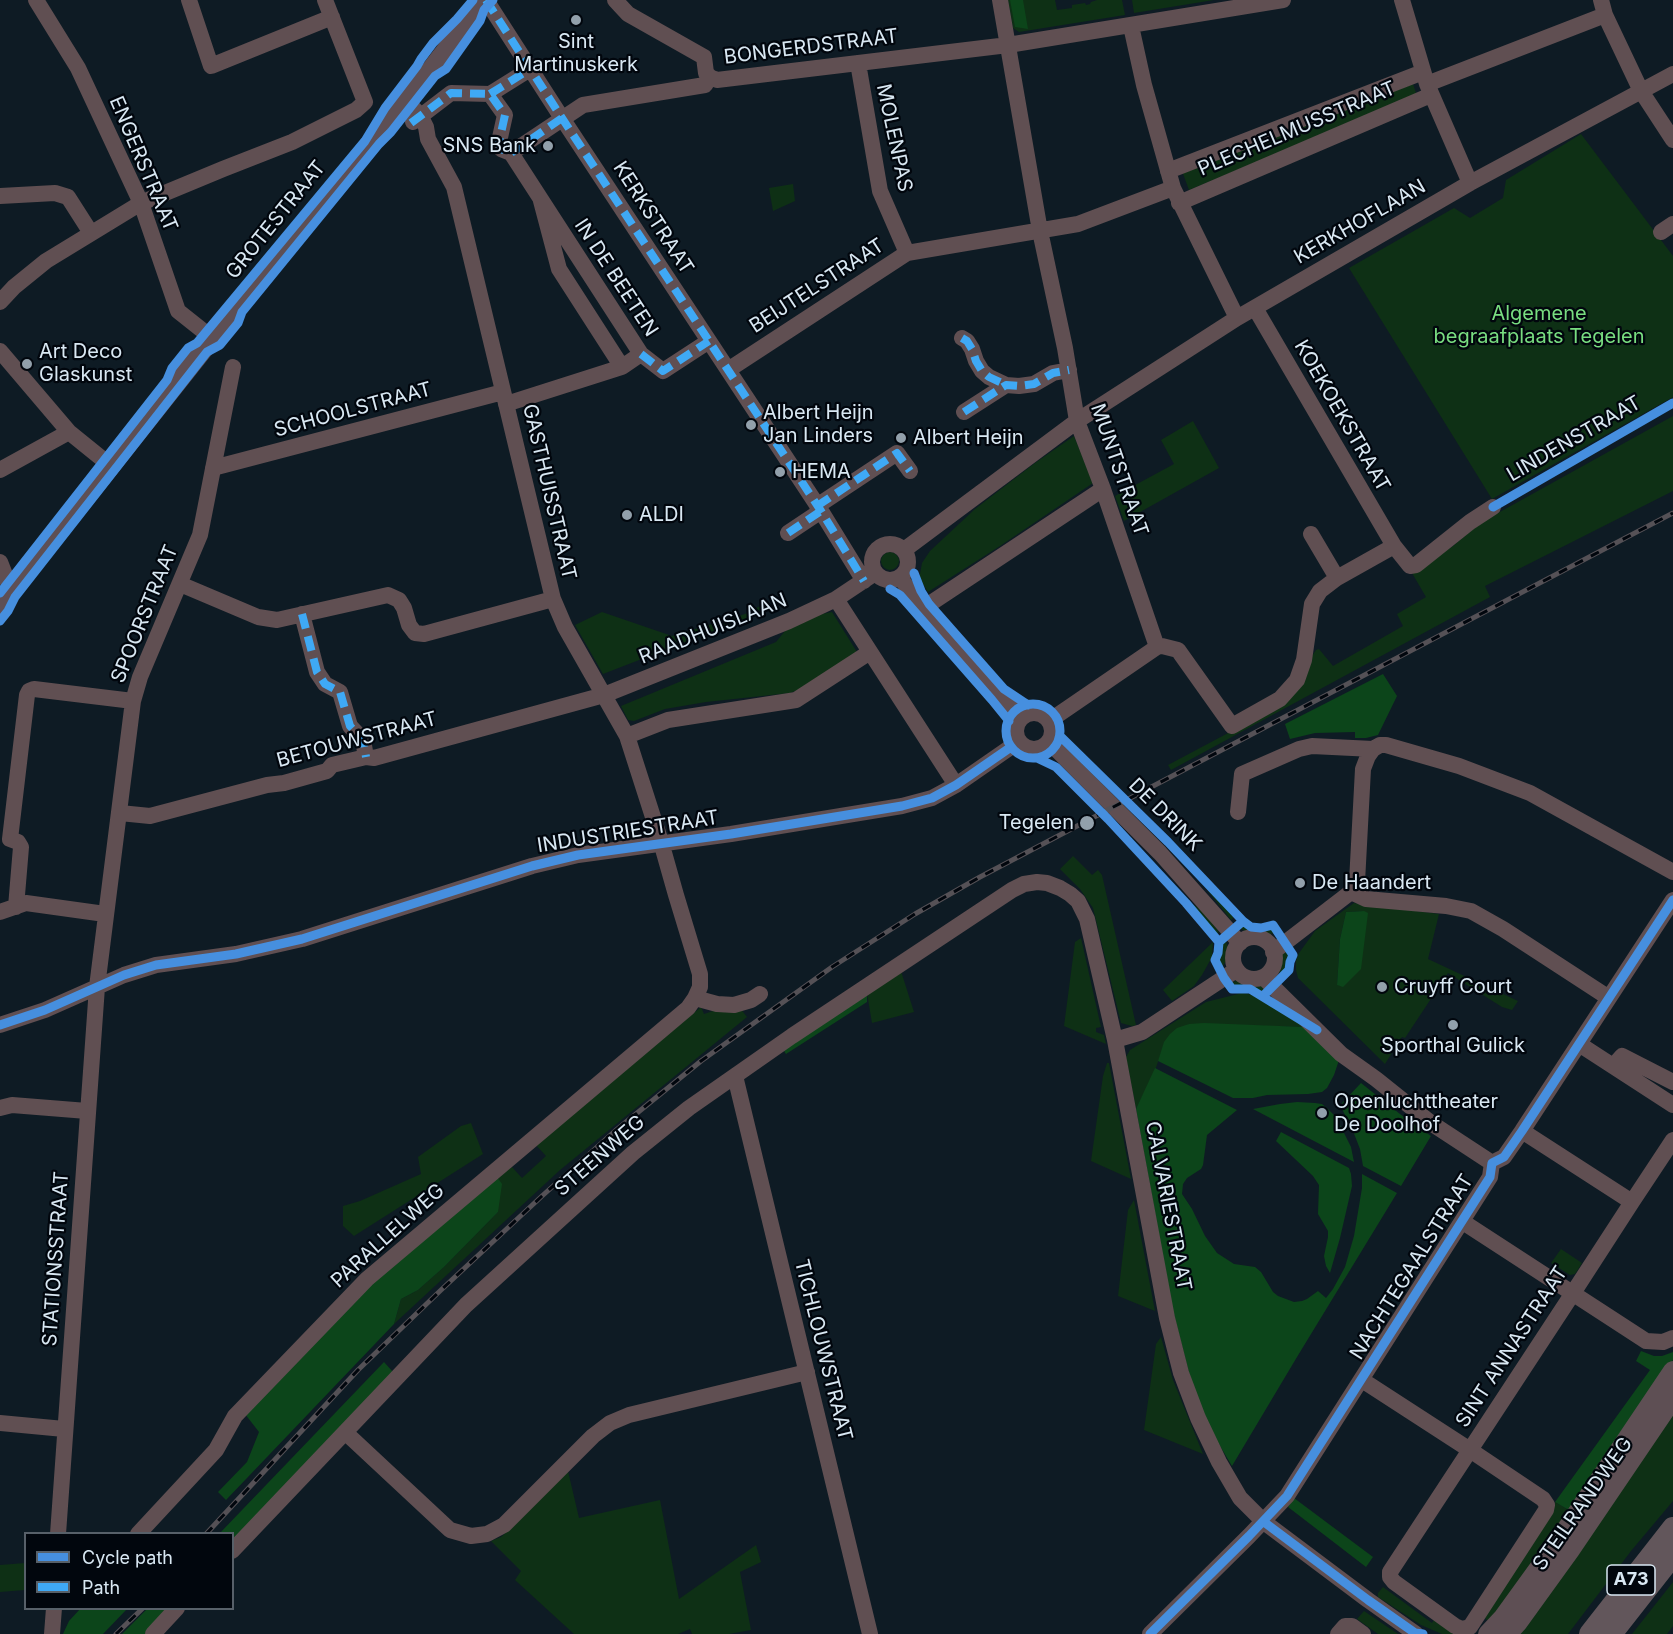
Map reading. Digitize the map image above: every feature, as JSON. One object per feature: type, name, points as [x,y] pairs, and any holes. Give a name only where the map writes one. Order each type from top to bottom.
[{"type":"highway","name":"A73","points":[[1590,1634],[1673,1528]]},
{"type":"highway","name":"A73","points":[[1611,1634],[1673,1555]]},
{"type":"main road","name":"GROTESTRAAT","points":[[111,466],[382,131],[405,109],[449,47],[457,30],[485,0]]},
{"type":"main road","points":[[6,598],[111,466]]},
{"type":"main road","name":"STEILRANDWEG","points":[[1488,1634],[1503,1618],[1558,1542],[1673,1371]]},
{"type":"main road","name":"STEILRANDWEG","points":[[1507,1634],[1570,1550],[1673,1398]]},
{"type":"street","name":"ENGERSTRAAT","points":[[36,0],[78,68],[141,203],[178,311],[212,339]]},
{"type":"street","points":[[189,0],[211,66],[332,17]]},
{"type":"street","points":[[0,302],[14,287],[46,261],[141,203],[292,142],[356,110],[365,102],[325,0]]},
{"type":"street","name":"KERKSTRAAT","points":[[485,0],[819,509],[869,577]]},
{"type":"street","name":"BONGERDSTRAAT","points":[[615,0],[628,14],[704,57],[706,73],[717,80],[1008,45],[1283,0]]},
{"type":"street","name":"MUNTSTRAAT","points":[[1000,0],[1040,231],[1069,370],[1077,421],[1103,489],[1157,647]]},
{"type":"street","points":[[1402,0],[1427,84],[1470,183]]},
{"type":"street","points":[[1603,8],[1641,91],[1673,140]]},
{"type":"street","name":"PLECHELMUSSTRAAT","points":[[1040,231],[1078,224],[1176,195],[1603,8]]},
{"type":"street","points":[[1131,26],[1144,85],[1176,195],[1236,318]]},
{"type":"street","name":"MOLENPAS","points":[[858,63],[880,191],[907,253]]},
{"type":"street","points":[[405,109],[444,98],[451,93],[490,94],[530,69]]},
{"type":"street","name":"KERKHOFLAAN","points":[[1077,421],[1236,318],[1470,183],[1673,74]]},
{"type":"street","points":[[511,153],[582,105],[705,85],[710,77]]},
{"type":"street","name":"PLECHELMUSSTRAAT","points":[[1168,171],[1427,84]]},
{"type":"street","points":[[424,89],[444,98]]},
{"type":"street","name":"IN DE BEETEN","points":[[490,94],[506,115],[499,142],[501,149],[511,153],[641,354],[622,367],[559,269],[541,201]]},
{"type":"street","name":"GASTHUISSTRAAT","points":[[405,109],[426,128],[428,139],[454,187],[553,599],[565,627],[627,736],[661,842]]},
{"type":"street","points":[[0,196],[55,193],[68,197],[90,233]]},
{"type":"street","name":"BEIJTELSTRAAT","points":[[728,370],[907,253],[1040,231]]},
{"type":"street","name":"KOEKOEKSTRAAT","points":[[1255,308],[1394,546]]},
{"type":"street","points":[[962,338],[972,349],[982,371],[1006,385],[1034,384],[1053,373],[1069,370]]},
{"type":"street","points":[[641,354],[663,371],[709,341]]},
{"type":"street","points":[[0,351],[69,432],[111,466]]},
{"type":"street","name":"SPOORSTRAAT","points":[[97,987],[133,701],[140,677],[200,535],[233,367]]},
{"type":"street","name":"SCHOOLSTRAAT","points":[[213,468],[505,398],[622,367]]},
{"type":"street","points":[[964,411],[1006,385]]},
{"type":"street","points":[[904,550],[1077,421]]},
{"type":"street","points":[[0,470],[69,432]]},
{"type":"street","points":[[788,533],[897,453],[910,471]]},
{"type":"street","points":[[922,609],[1103,489]]},
{"type":"street","name":"LINDENSTRAAT","points":[[1394,546],[1410,566],[1416,565],[1470,522],[1493,507]]},
{"type":"street","points":[[1311,534],[1337,579]]},
{"type":"street","points":[[890,543],[904,550],[908,566],[900,577],[887,580],[879,576],[869,577],[872,558],[879,547],[890,543]]},
{"type":"street","points":[[1049,721],[1157,647],[1162,646],[1178,650],[1232,726],[1280,699],[1297,680],[1304,660],[1312,604],[1320,591],[1394,546]]},
{"type":"street","points":[[0,562],[6,598]]},
{"type":"street","name":"RAADHUISLAAN","points":[[604,695],[789,621],[836,599],[869,577]]},
{"type":"street","points":[[900,577],[922,609],[1022,717]]},
{"type":"street","points":[[180,584],[258,617],[277,620],[388,595],[399,600],[404,608],[408,625],[415,633],[424,634],[553,599]]},
{"type":"street","points":[[836,599],[956,785]]},
{"type":"street","points":[[302,614],[317,672],[325,684],[340,692],[350,726],[363,740],[366,757]]},
{"type":"street","points":[[627,736],[668,720],[796,700],[870,652]]},
{"type":"street","points":[[8,909],[21,847],[18,842],[5,838],[29,691],[133,701]]},
{"type":"street","name":"BETOUWSTRAAT","points":[[120,813],[150,816],[267,785],[284,783],[327,771],[333,765],[366,757],[374,758],[604,695]]},
{"type":"street","points":[[1035,713],[1049,721],[1052,732],[1049,742],[1042,748],[1034,750],[1025,748],[1018,742],[1015,729],[1022,717],[1035,713]]},
{"type":"street","name":"INDUSTRIESTRAAT","points":[[0,1025],[45,1010],[124,975],[156,965],[236,954],[302,939],[532,866],[579,855],[731,834],[903,806],[932,798],[956,785],[1018,742]]},
{"type":"street","name":"DE DRINK","points":[[1049,742],[1160,853],[1240,943]]},
{"type":"street","points":[[1270,947],[1332,907],[1351,892],[1357,882],[1363,769],[1368,756],[1380,745],[1459,766],[1530,793],[1673,872]]},
{"type":"street","points":[[1238,812],[1242,774],[1311,746],[1373,749]]},
{"type":"street","points":[[661,842],[700,974],[700,987],[695,998],[717,1004],[734,1005],[751,1000],[760,994]]},
{"type":"street","name":"STEENWEG","points":[[234,1549],[466,1305],[633,1153],[689,1108],[792,1036],[1012,890],[1024,884],[1037,882],[1060,888]]},
{"type":"street","name":"CALVARIESTRAAT","points":[[1060,888],[1078,901],[1087,919],[1115,1040],[1167,1318],[1182,1373],[1198,1418],[1219,1462],[1240,1498],[1264,1522],[1416,1634]]},
{"type":"street","points":[[1351,892],[1366,899],[1446,906],[1471,912],[1503,929],[1609,998]]},
{"type":"street","name":"NACHTEGAALSTRAAT","points":[[1150,1634],[1264,1522],[1287,1496],[1490,1178],[1491,1163],[1504,1156],[1522,1131],[1673,900]]},
{"type":"street","points":[[8,909],[26,903],[105,914]]},
{"type":"street","points":[[1253,938],[1270,947],[1274,961],[1267,973],[1255,979],[1249,979],[1236,970],[1233,956],[1235,948],[1240,943],[1253,938]]},
{"type":"street","points":[[1115,1040],[1142,1032],[1236,970]]},
{"type":"street","points":[[1267,973],[1348,1046],[1376,1079],[1431,1123],[1491,1163]]},
{"type":"street","name":"STATIONSSTRAAT","points":[[58,1532],[97,987]]},
{"type":"street","name":"PARALLELWEG","points":[[139,1532],[216,1450],[235,1416],[367,1279],[688,1008],[695,998]]},
{"type":"street","points":[[1579,1044],[1673,1105]]},
{"type":"street","points":[[1614,1065],[1622,1056],[1673,1082]]},
{"type":"street","name":"TICHLOUWSTRAAT","points":[[735,1076],[870,1634]]},
{"type":"street","points":[[0,1108],[12,1105],[87,1111]]},
{"type":"street","points":[[1522,1131],[1632,1202]]},
{"type":"street","name":"SINT ANNASTRAAT","points":[[1470,1450],[1543,1499],[1547,1505],[1546,1510],[1470,1627],[1462,1629],[1390,1577],[1390,1572],[1673,1140]]},
{"type":"street","points":[[1463,1222],[1646,1341],[1663,1342],[1673,1338]]},
{"type":"street","points":[[346,1433],[450,1530],[471,1536],[487,1534],[504,1525],[593,1436],[610,1423],[629,1415],[807,1372]]},
{"type":"street","points":[[1362,1380],[1470,1450]]},
{"type":"street","points":[[0,1423],[64,1429]]},
{"type":"street","points":[[53,1622],[65,1610]]},
{"type":"street","points":[[153,1634],[175,1610]]},
{"type":"green space","points":[[1008,0],[1055,0],[1057,10],[1072,8],[1072,5],[1090,4],[1097,0],[1122,0],[1125,15],[1019,32],[1013,28]]},
{"type":"green space","points":[[1010,0],[1023,0],[1028,29],[1015,27]]},
{"type":"green space","points":[[1132,0],[1214,0],[1134,13]]},
{"type":"green space","points":[[1413,84],[1417,96],[1189,190],[1182,171]]},
{"type":"green space","name":"Algemene begraafplaats Tegelen","points":[[1581,134],[1673,256],[1673,397],[1492,499],[1349,268],[1454,208],[1470,218],[1503,198],[1506,180]]},
{"type":"green space","points":[[793,184],[795,201],[773,211],[769,188]]},
{"type":"green space","points":[[1673,416],[1673,491],[1485,586],[1490,597],[1171,770],[1168,765],[1277,707],[1316,650],[1319,649],[1333,666],[1403,626],[1397,614],[1426,597],[1412,573],[1453,546],[1480,523]]},
{"type":"green space","points":[[1193,421],[1219,468],[1124,521],[1115,496],[1174,464],[1161,440]]},
{"type":"green space","points":[[1074,436],[1093,483],[928,592],[920,579],[920,574],[922,563],[930,551],[975,509]]},
{"type":"green space","points":[[890,552],[896,555],[899,561],[896,567],[890,570],[884,567],[881,561],[884,555]]},
{"type":"green space","points":[[762,605],[766,611],[603,674],[575,625],[602,612],[672,636],[745,614]]},
{"type":"green space","points":[[832,612],[857,652],[801,689],[790,693],[665,709],[634,721],[628,720],[621,706],[776,642],[789,626]]},
{"type":"green space","points":[[1383,674],[1397,696],[1378,735],[1355,738],[1355,732],[1315,733],[1290,739],[1285,724]]},
{"type":"green space","points":[[1073,856],[1092,875],[1098,870],[1102,875],[1136,1025],[1121,1023],[1093,908],[1080,889],[1060,869]]},
{"type":"green space","points":[[1210,890],[1235,916],[1231,920],[1208,891]]},
{"type":"green space","points":[[1188,901],[1203,911],[1219,932],[1216,934]]},
{"type":"green space","points":[[1354,903],[1439,914],[1428,959],[1518,1001],[1512,1010],[1502,1007],[1448,973],[1385,1064],[1298,978],[1296,961],[1315,931]],"holes":[[[1364,911],[1343,986],[1337,985],[1340,939],[1346,912]]]},
{"type":"green space","points":[[1364,911],[1368,913],[1361,969],[1343,987],[1337,985],[1340,939],[1346,912]]},
{"type":"green space","points":[[1241,925],[1261,929],[1272,927],[1277,932],[1267,935],[1248,933],[1238,927]]},
{"type":"green space","points":[[1081,938],[1101,1027],[1096,1028],[1096,1032],[1104,1035],[1106,1044],[1064,1026],[1075,942]]},
{"type":"green space","points":[[1225,939],[1229,950],[1228,958],[1221,969],[1217,960],[1221,943]]},
{"type":"green space","points":[[1213,942],[1212,957],[1202,975],[1194,986],[1172,1001],[1163,990]]},
{"type":"green space","points":[[1287,946],[1290,955],[1287,970],[1282,976],[1277,962]]},
{"type":"green space","points":[[900,968],[914,1012],[872,1023],[867,993]]},
{"type":"green space","points":[[1236,981],[1264,984],[1270,988],[1262,993],[1247,987],[1231,985],[1230,983]]},
{"type":"green space","points":[[867,993],[867,1002],[786,1054],[782,1048]]},
{"type":"green space","points":[[1242,993],[1259,998],[1305,1027],[1189,1024],[1165,1042],[1153,1076],[1136,1109],[1126,1057],[1130,1050],[1206,1002]]},
{"type":"green space","points":[[701,1007],[704,1014],[716,1010],[740,1008],[747,1017],[560,1170],[394,1324],[401,1299],[418,1290],[444,1267],[498,1212],[497,1177],[512,1167],[522,1178],[546,1156],[535,1144]]},
{"type":"green space","points":[[1204,1023],[1305,1027],[1339,1060],[1334,1075],[1322,1092],[1233,1098],[1158,1061],[1164,1042],[1177,1028]]},
{"type":"green space","points":[[1107,1063],[1109,1063],[1131,1179],[1091,1161],[1103,1076]]},
{"type":"green space","points":[[1155,1068],[1237,1110],[1207,1135],[1203,1165],[1201,1169],[1187,1178],[1183,1184],[1182,1194],[1217,1253],[1234,1264],[1255,1267],[1278,1296],[1294,1302],[1302,1301],[1318,1291],[1326,1298],[1333,1289],[1345,1267],[1354,1236],[1362,1174],[1397,1193],[1232,1466],[1195,1396],[1173,1311],[1136,1109]]},
{"type":"green space","points":[[1361,1083],[1431,1136],[1401,1186],[1363,1166],[1360,1149],[1341,1107]]},
{"type":"green space","points":[[1297,1102],[1322,1104],[1335,1116],[1351,1147],[1354,1162],[1253,1109]]},
{"type":"green space","points":[[471,1123],[483,1154],[354,1236],[343,1226],[343,1206],[360,1201],[421,1174],[418,1157],[461,1126]]},
{"type":"green space","points":[[1281,1132],[1349,1168],[1352,1186],[1330,1273],[1324,1256],[1328,1231],[1318,1214],[1319,1185],[1313,1176],[1276,1141]]},
{"type":"green space","points":[[497,1177],[502,1184],[498,1212],[444,1267],[418,1290],[401,1299],[394,1324],[226,1500],[218,1492],[247,1462],[259,1432],[245,1414],[371,1284]]},
{"type":"green space","points":[[1134,1200],[1155,1311],[1118,1296],[1128,1210]]},
{"type":"green space","points":[[1561,1249],[1582,1263],[1575,1274],[1570,1275],[1551,1263]]},
{"type":"green space","points":[[1161,1337],[1173,1380],[1203,1454],[1144,1430],[1156,1344]]},
{"type":"green space","points":[[1641,1351],[1654,1356],[1673,1352],[1673,1360],[1653,1387],[1574,1513],[1555,1502],[1650,1370],[1636,1361]]},
{"type":"green space","points":[[384,1362],[393,1372],[234,1542],[234,1532],[221,1532]]},
{"type":"green space","points":[[1673,1405],[1673,1501],[1631,1551],[1568,1634],[1512,1634]]},
{"type":"green space","points":[[568,1471],[579,1518],[660,1500],[679,1599],[756,1545],[761,1562],[740,1572],[751,1630],[729,1634],[692,1634],[690,1629],[678,1634],[574,1634],[515,1580],[521,1571],[491,1541],[501,1537]]},
{"type":"green space","points":[[1294,1498],[1373,1557],[1366,1567],[1288,1507]]},
{"type":"green space","points":[[1555,1502],[1574,1513],[1490,1623],[1484,1617],[1553,1511]]},
{"type":"green space","points":[[24,1563],[24,1590],[0,1592],[0,1565]]},
{"type":"green space","points":[[1673,1582],[1673,1626],[1667,1634],[1632,1634]]},
{"type":"green space","points":[[1383,1587],[1432,1623],[1434,1620],[1455,1634],[1442,1634],[1421,1625],[1378,1597]]},
{"type":"green space","points":[[79,1610],[126,1610],[103,1634],[63,1634],[69,1621]]},
{"type":"green space","points":[[146,1610],[169,1610],[146,1634],[122,1634]]},
{"type":"green space","points":[[1364,1611],[1398,1634],[1378,1634],[1357,1619]]},
{"type":"railway","points":[[208,1532],[358,1370],[542,1196],[615,1131],[701,1061],[832,967],[915,914],[980,877],[1673,513]]},
{"type":"railway","points":[[116,1634],[141,1610]]},
{"type":"marked path","points":[[486,0],[821,511],[864,581]]},
{"type":"marked path","points":[[490,94],[530,69]]},
{"type":"marked path","points":[[411,123],[451,93],[490,94],[505,115],[499,142],[501,149],[511,153],[562,118]]},
{"type":"marked path","points":[[962,338],[972,349],[982,371],[1006,385]]},
{"type":"marked path","points":[[641,354],[663,371],[709,341]]},
{"type":"marked path","points":[[964,412],[1006,385],[1034,384],[1053,373],[1069,370]]},
{"type":"marked path","points":[[817,506],[897,453],[910,471]]},
{"type":"marked path","points":[[788,533],[821,511]]},
{"type":"marked path","points":[[302,614],[317,672],[325,684],[340,692],[350,726],[363,740],[366,757]]},
{"type":"cycle path","points":[[0,593],[167,380],[172,368],[188,348],[197,343],[365,141],[385,108],[433,43],[473,0]]},
{"type":"cycle path","points":[[0,621],[15,597],[207,352],[220,345],[238,323],[242,312],[379,144],[435,76],[446,69],[480,21],[484,10],[493,0]]},
{"type":"cycle path","points":[[1493,507],[1673,403]]},
{"type":"cycle path","points":[[914,573],[929,604],[1004,689],[1028,705]]},
{"type":"cycle path","points":[[890,589],[900,595],[1009,721]]},
{"type":"cycle path","points":[[1033,704],[1043,706],[1052,712],[1058,721],[1060,731],[1058,741],[1052,750],[1043,756],[1033,758],[1023,756],[1014,750],[1008,741],[1006,731],[1008,721],[1014,712],[1023,706],[1033,704]]},
{"type":"cycle path","points":[[1060,736],[1168,842],[1243,921]]},
{"type":"cycle path","points":[[0,1025],[45,1010],[124,975],[156,965],[236,954],[302,939],[532,866],[578,855],[731,834],[902,806],[932,798],[956,785],[1011,747]]},
{"type":"cycle path","points":[[1037,758],[1056,767],[1108,819],[1219,942]]},
{"type":"cycle path","points":[[1150,1634],[1287,1496],[1490,1177],[1492,1163],[1504,1157],[1522,1131],[1673,900]]},
{"type":"cycle path","points":[[1263,996],[1289,970],[1293,955],[1273,925],[1261,928],[1251,927],[1243,921],[1219,942],[1215,960],[1224,978],[1232,989],[1250,989],[1317,1030]]},
{"type":"cycle path","points":[[1264,1522],[1368,1600],[1415,1633],[1423,1634]]},
{"type":"place","name":"Sint Martinuskerk","points":[[576,20]]},
{"type":"place","name":"SNS Bank","points":[[548,146]]},
{"type":"place","name":"Art Deco Glaskunst","points":[[27,364]]},
{"type":"place","name":"Albert Heijn Jan Linders","points":[[751,425]]},
{"type":"place","name":"Albert Heijn","points":[[901,438]]},
{"type":"place","name":"HEMA","points":[[780,472]]},
{"type":"place","name":"ALDI","points":[[627,515]]},
{"type":"place","name":"Tegelen","points":[[1087,823]]},
{"type":"place","name":"De Haandert","points":[[1300,883]]},
{"type":"place","name":"Cruyff Court","points":[[1382,987]]},
{"type":"place","name":"Sporthal Gulick","points":[[1453,1025]]},
{"type":"place","name":"Openluchttheater De Doolhof","points":[[1322,1113]]}]
